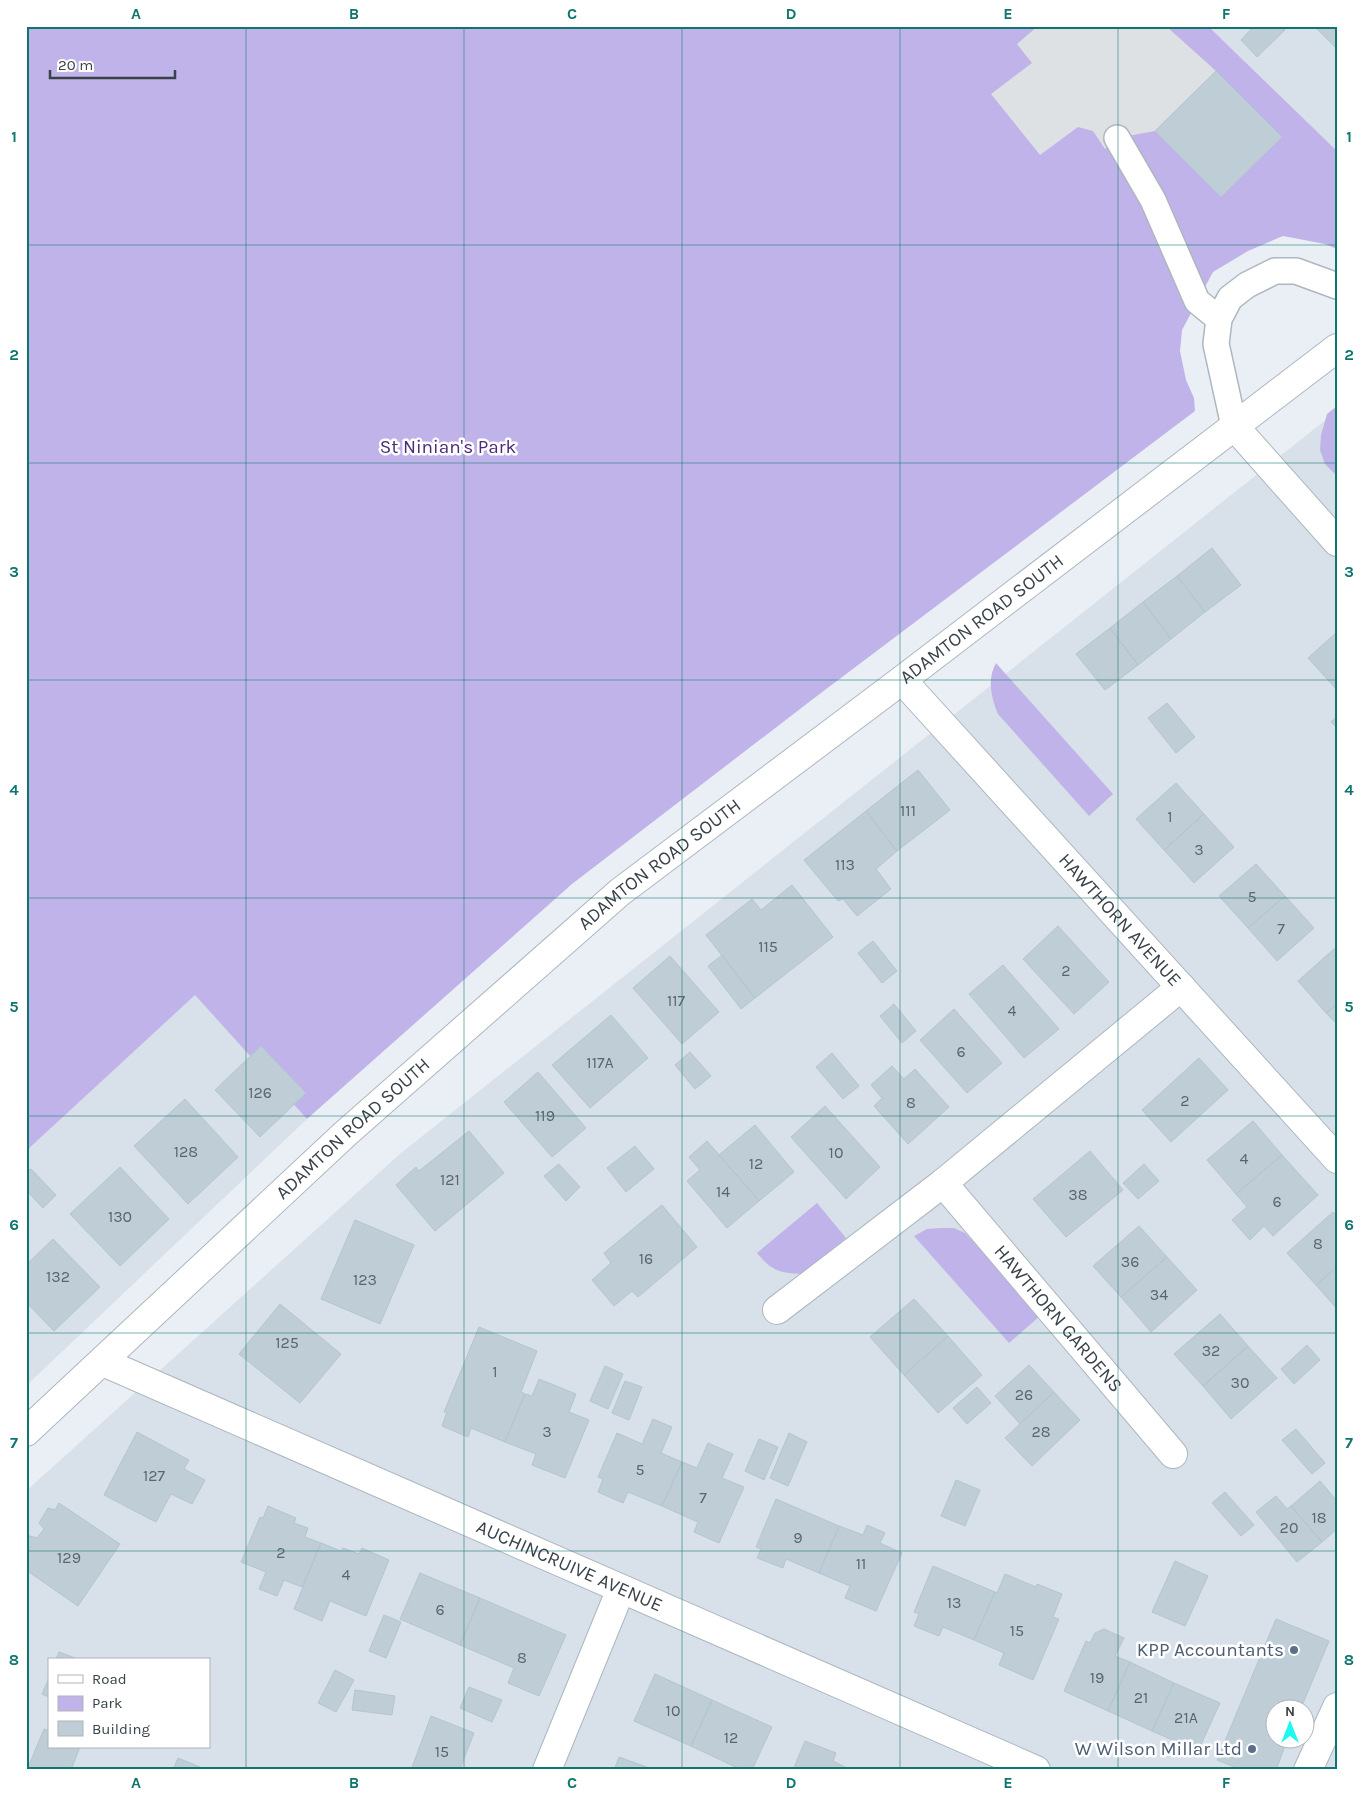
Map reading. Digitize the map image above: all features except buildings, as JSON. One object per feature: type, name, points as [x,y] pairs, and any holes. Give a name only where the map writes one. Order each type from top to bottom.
[{"type":"street","name":"ADAMTON ROAD SOUTH","points":[[26,1432],[345,1134],[620,892],[902,680],[1337,348]]},
{"type":"street","points":[[1234,426],[1337,542]]},
{"type":"street","name":"HAWTHORN AVENUE","points":[[902,680],[1337,1159]]},
{"type":"street","points":[[777,1310],[943,1183],[1181,988]]},
{"type":"street","name":"HAWTHORN GARDENS","points":[[943,1183],[1173,1454]]},
{"type":"street","name":"AUCHINCRUIVE AVENUE","points":[[103,1362],[1036,1770]]},
{"type":"street","points":[[547,1770],[620,1589]]},
{"type":"street","points":[[1308,1770],[1337,1707]]},
{"type":"lane","points":[[1117,138],[1153,200],[1197,301],[1219,319]]},
{"type":"lane","points":[[1234,426],[1216,344],[1219,319],[1230,298],[1247,285],[1275,271],[1296,271],[1337,286]]},
{"type":"shaded area","points":[[1038,26],[1166,26],[1216,71],[1155,131],[1117,138],[1105,149],[1093,131],[1078,127],[1040,155],[991,94],[1032,63],[1017,44]]},
{"type":"shaded area","points":[[1208,26],[1337,26],[1337,151]]},
{"type":"shaded area","points":[[1337,411],[1337,1770],[26,1770],[26,1491],[401,1153]]},
{"type":"shaded area","points":[[195,994],[307,1119],[26,1386],[26,1151]]},
{"type":"green space","name":"St Ninian's Park","points":[[26,26],[1208,26],[1337,151],[1337,249],[1325,244],[1283,236],[1248,251],[1213,272],[1182,330],[1180,351],[1186,380],[1194,398],[1195,411],[813,699],[572,884],[307,1119],[195,995],[26,1151]]},
{"type":"green space","points":[[1337,406],[1337,476],[1325,464],[1320,450],[1321,435],[1327,414]]},
{"type":"green space","points":[[996,663],[1113,794],[1089,816],[998,714],[991,688],[993,669]]},
{"type":"green space","points":[[817,1203],[846,1238],[802,1274],[782,1272],[767,1264],[757,1253]]},
{"type":"green space","points":[[954,1228],[965,1233],[1041,1315],[1009,1343],[914,1236],[927,1229]]},
{"type":"place","name":"KPP Accountants","points":[[1294,1650]]},
{"type":"place","name":"W Wilson Millar Ltd","points":[[1252,1749]]}]
